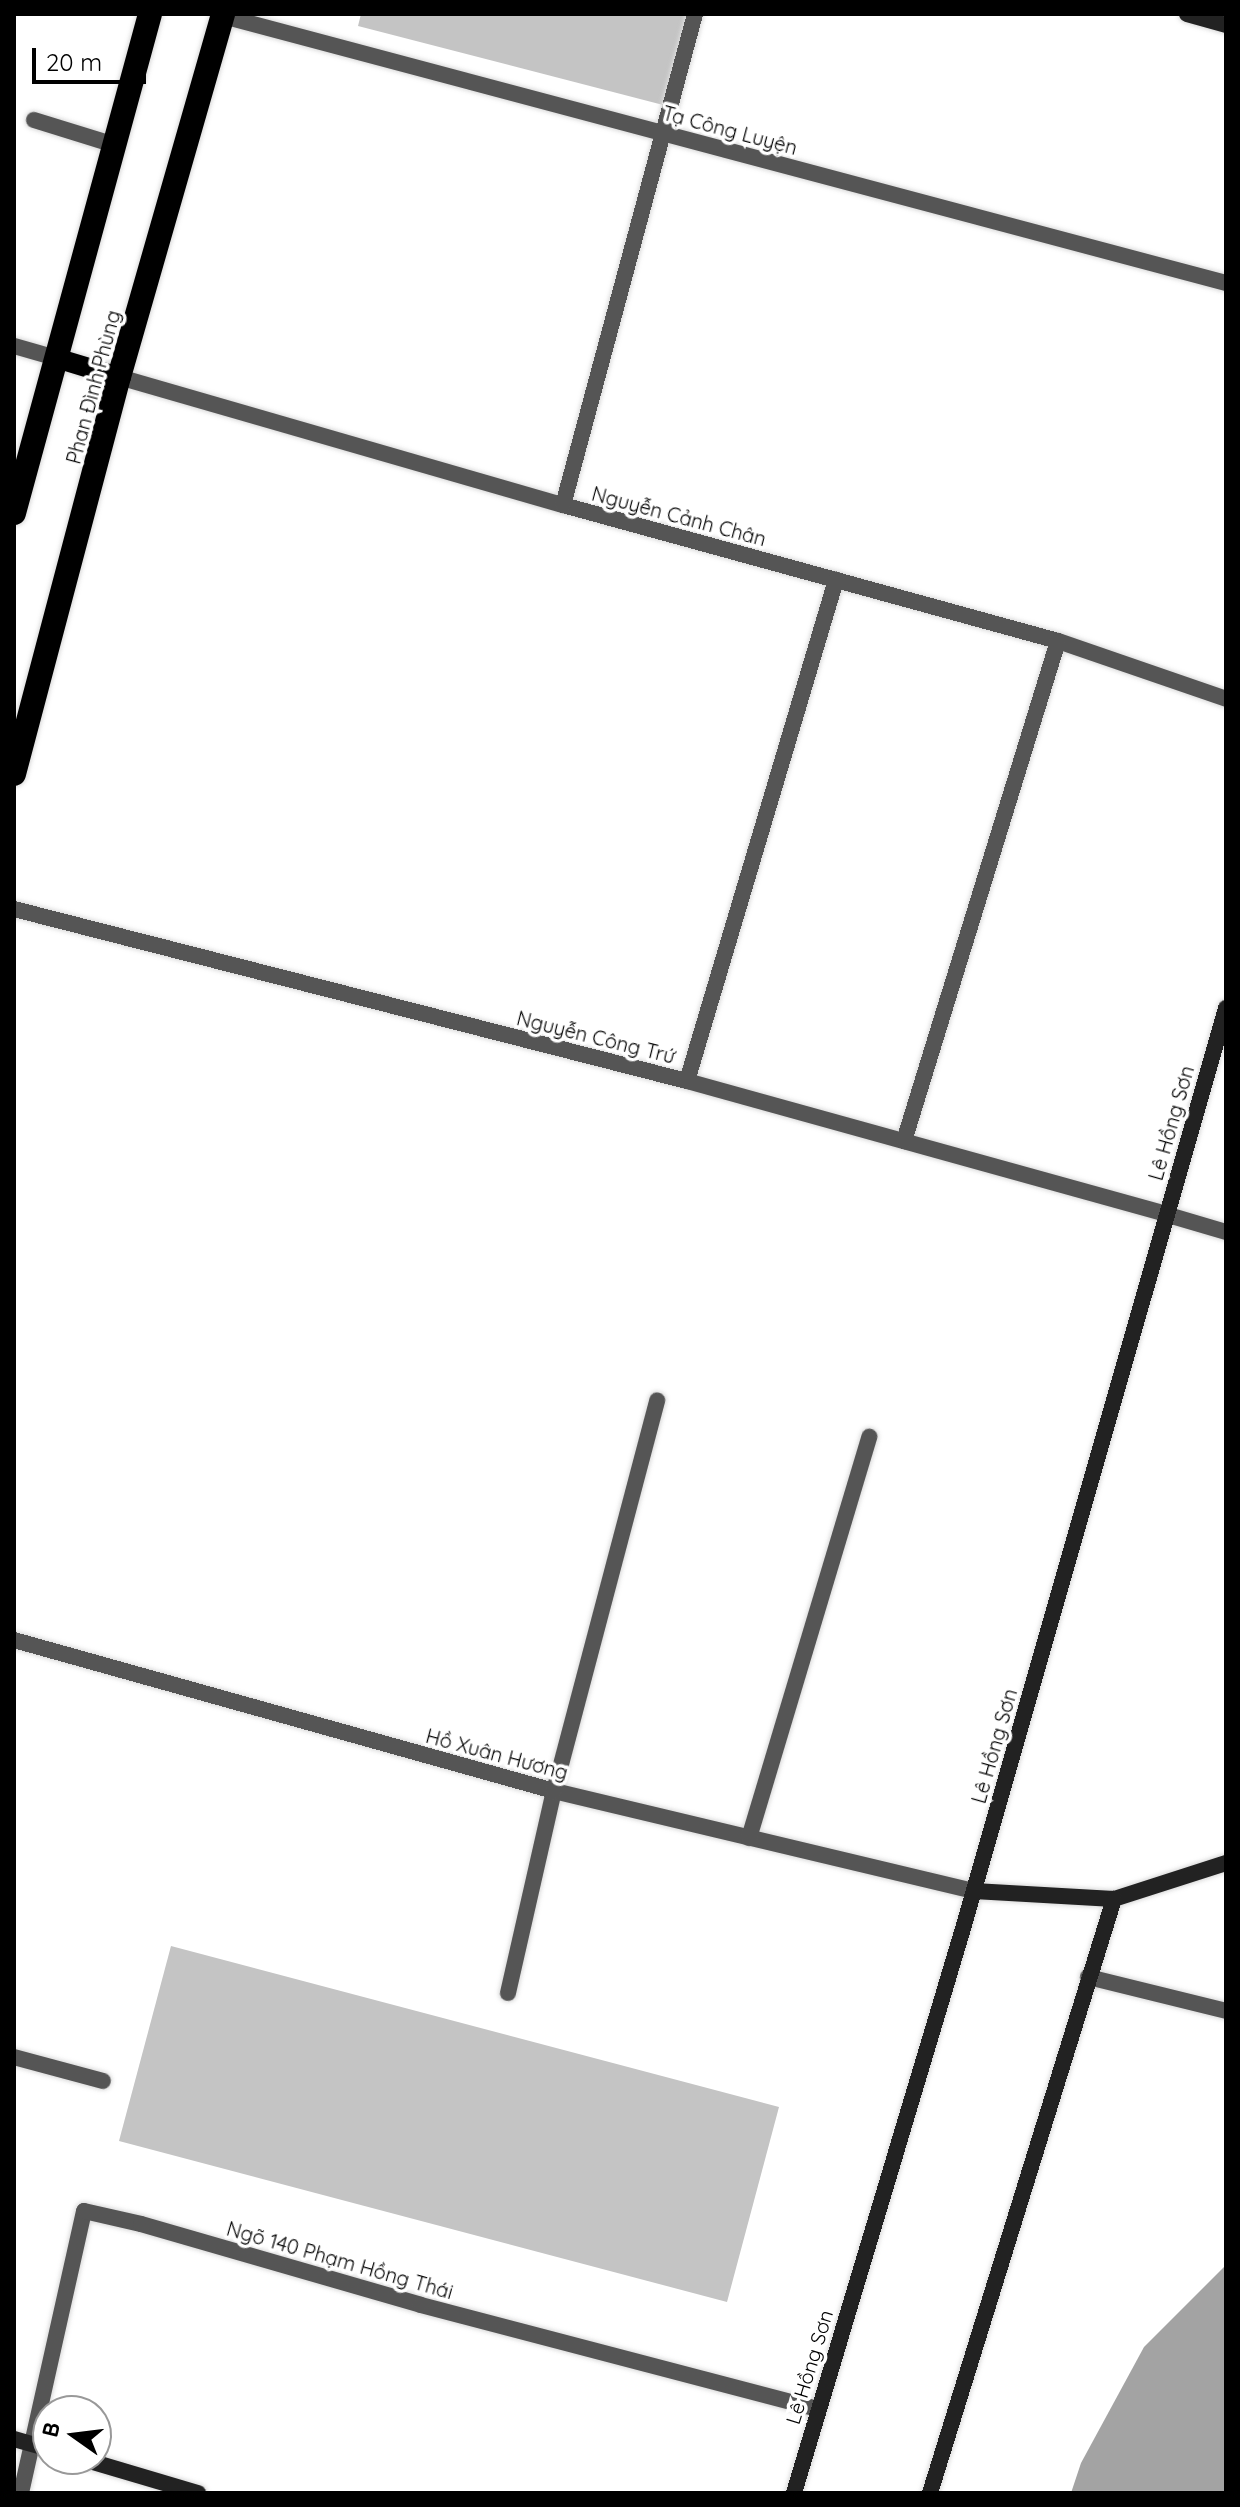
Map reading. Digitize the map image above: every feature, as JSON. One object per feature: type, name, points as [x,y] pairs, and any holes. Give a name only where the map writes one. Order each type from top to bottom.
[{"type":"highway","points":[[14,513],[150,14]]},
{"type":"highway","name":"Phan Đình Phùng","points":[[14,774],[119,377],[223,15]]},
{"type":"main road","points":[[56,358],[119,377]]},
{"type":"street","points":[[563,505],[695,14]]},
{"type":"street","points":[[1187,14],[1226,25]]},
{"type":"street","name":"Tạ Công Luyện","points":[[223,15],[1226,283]]},
{"type":"street","points":[[34,120],[115,145]]},
{"type":"street","points":[[14,346],[56,358]]},
{"type":"street","name":"Nguyễn Cảnh Chân","points":[[119,377],[563,505],[1058,641],[1226,699]]},
{"type":"street","points":[[687,1081],[836,580]]},
{"type":"street","points":[[904,1141],[1058,641]]},
{"type":"street","name":"Nguyễn Công Trứ","points":[[14,909],[687,1081],[1226,1232]]},
{"type":"street","name":"Lê Hồng Sơn","points":[[794,2493],[974,1891],[1226,1008]]},
{"type":"street","points":[[508,1993],[554,1791],[657,1400]]},
{"type":"street","points":[[749,1838],[869,1437]]},
{"type":"street","name":"Hồ Xuân Hương","points":[[14,1640],[554,1791],[974,1891]]},
{"type":"street","points":[[974,1891],[1114,1899],[1226,1863]]},
{"type":"street","points":[[930,2493],[1114,1899]]},
{"type":"street","points":[[1088,1977],[1226,2011]]},
{"type":"street","points":[[14,2057],[103,2081]]},
{"type":"street","name":"Ngõ 140 Phạm Hồng Thái","points":[[50,2395],[84,2211],[141,2224],[421,2305],[817,2409]]},
{"type":"street","points":[[21,2493],[32,2467]]},
{"type":"street","points":[[112,2468],[198,2493]]},
{"type":"shaded area","points":[[1226,2265],[1226,2493],[1071,2493],[1081,2463],[1144,2347]]},
{"type":"building","points":[[361,14],[691,14],[667,106],[358,26]]},
{"type":"building","points":[[171,1946],[779,2107],[727,2302],[119,2141]]}]
